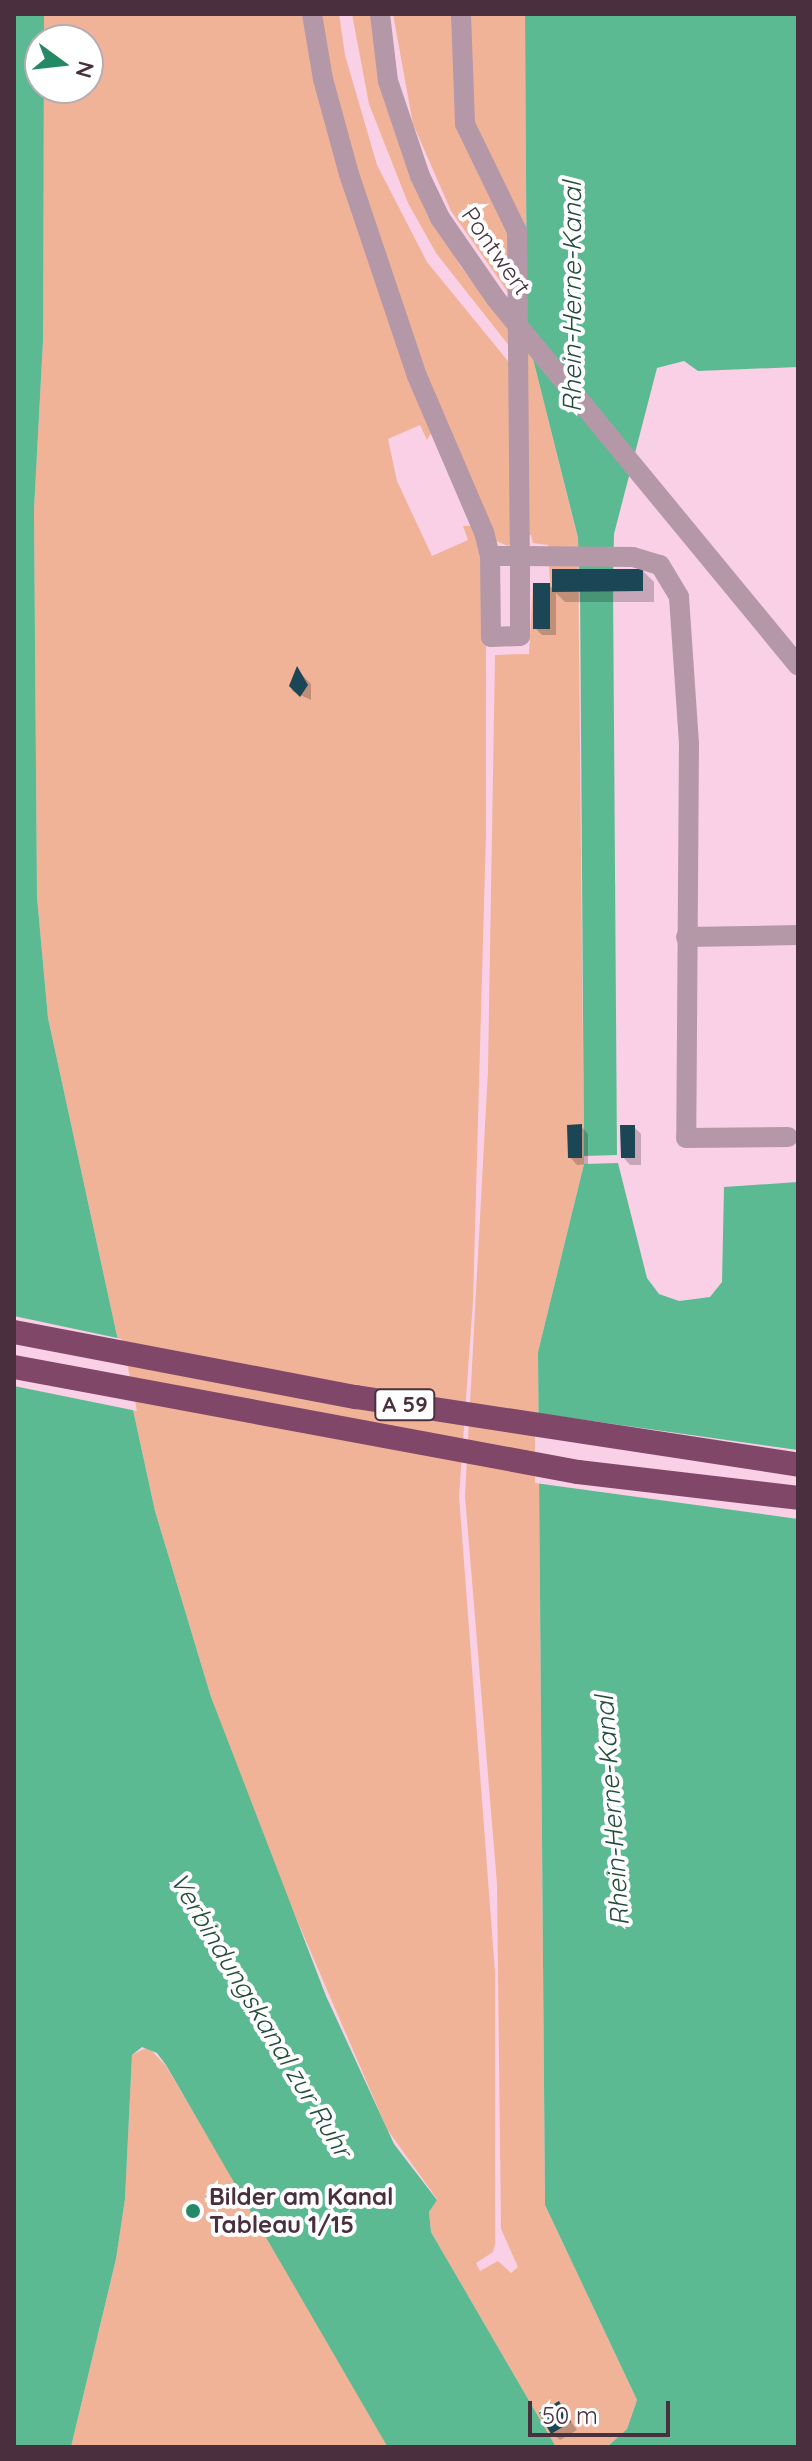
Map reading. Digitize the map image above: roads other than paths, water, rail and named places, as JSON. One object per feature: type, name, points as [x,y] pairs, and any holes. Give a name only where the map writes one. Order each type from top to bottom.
[{"type":"highway","name":"A 59","points":[[14,1332],[356,1397],[798,1465]]},
{"type":"highway","name":"A 59","points":[[14,1367],[578,1472],[798,1498]]},
{"type":"street","points":[[312,14],[349,174],[417,376],[490,556],[491,637],[520,636],[517,231],[465,124],[461,14]]},
{"type":"street","name":"Pontwert","points":[[380,14],[388,81],[420,176],[440,218],[496,299],[798,665]]},
{"type":"street","points":[[490,556],[619,557],[660,565],[679,597],[689,743],[686,1138],[788,1137]]},
{"type":"street","points":[[686,937],[798,935]]},
{"type":"water","name":"Verbindungskanal zur Ruhr","points":[[14,14],[44,14],[44,24],[24,24],[24,104],[44,104],[43,341],[34,510],[37,897],[48,1018],[155,1511],[211,1697],[326,1996],[394,2144],[437,2200],[429,2212],[431,2232],[556,2447],[387,2446],[166,2065],[157,2053],[142,2047],[132,2055],[125,2199],[116,2259],[71,2447],[14,2447]]},
{"type":"water","name":"Rhein-Herne-Kanal","points":[[525,14],[798,14],[798,367],[698,371],[684,361],[657,368],[614,534],[613,576],[579,575],[578,538],[527,335]]},
{"type":"water","points":[[580,585],[613,585],[617,1155],[584,1156]]},
{"type":"water","name":"Rhein-Herne-Kanal","points":[[618,1163],[647,1278],[659,1294],[679,1301],[710,1297],[722,1282],[724,1187],[798,1182],[798,2447],[607,2447],[627,2429],[637,2400],[545,2205],[538,1352],[584,1164]]},
{"type":"place","name":"Bilder am Kanal Tableau 1/15","points":[[193,2211]]}]
